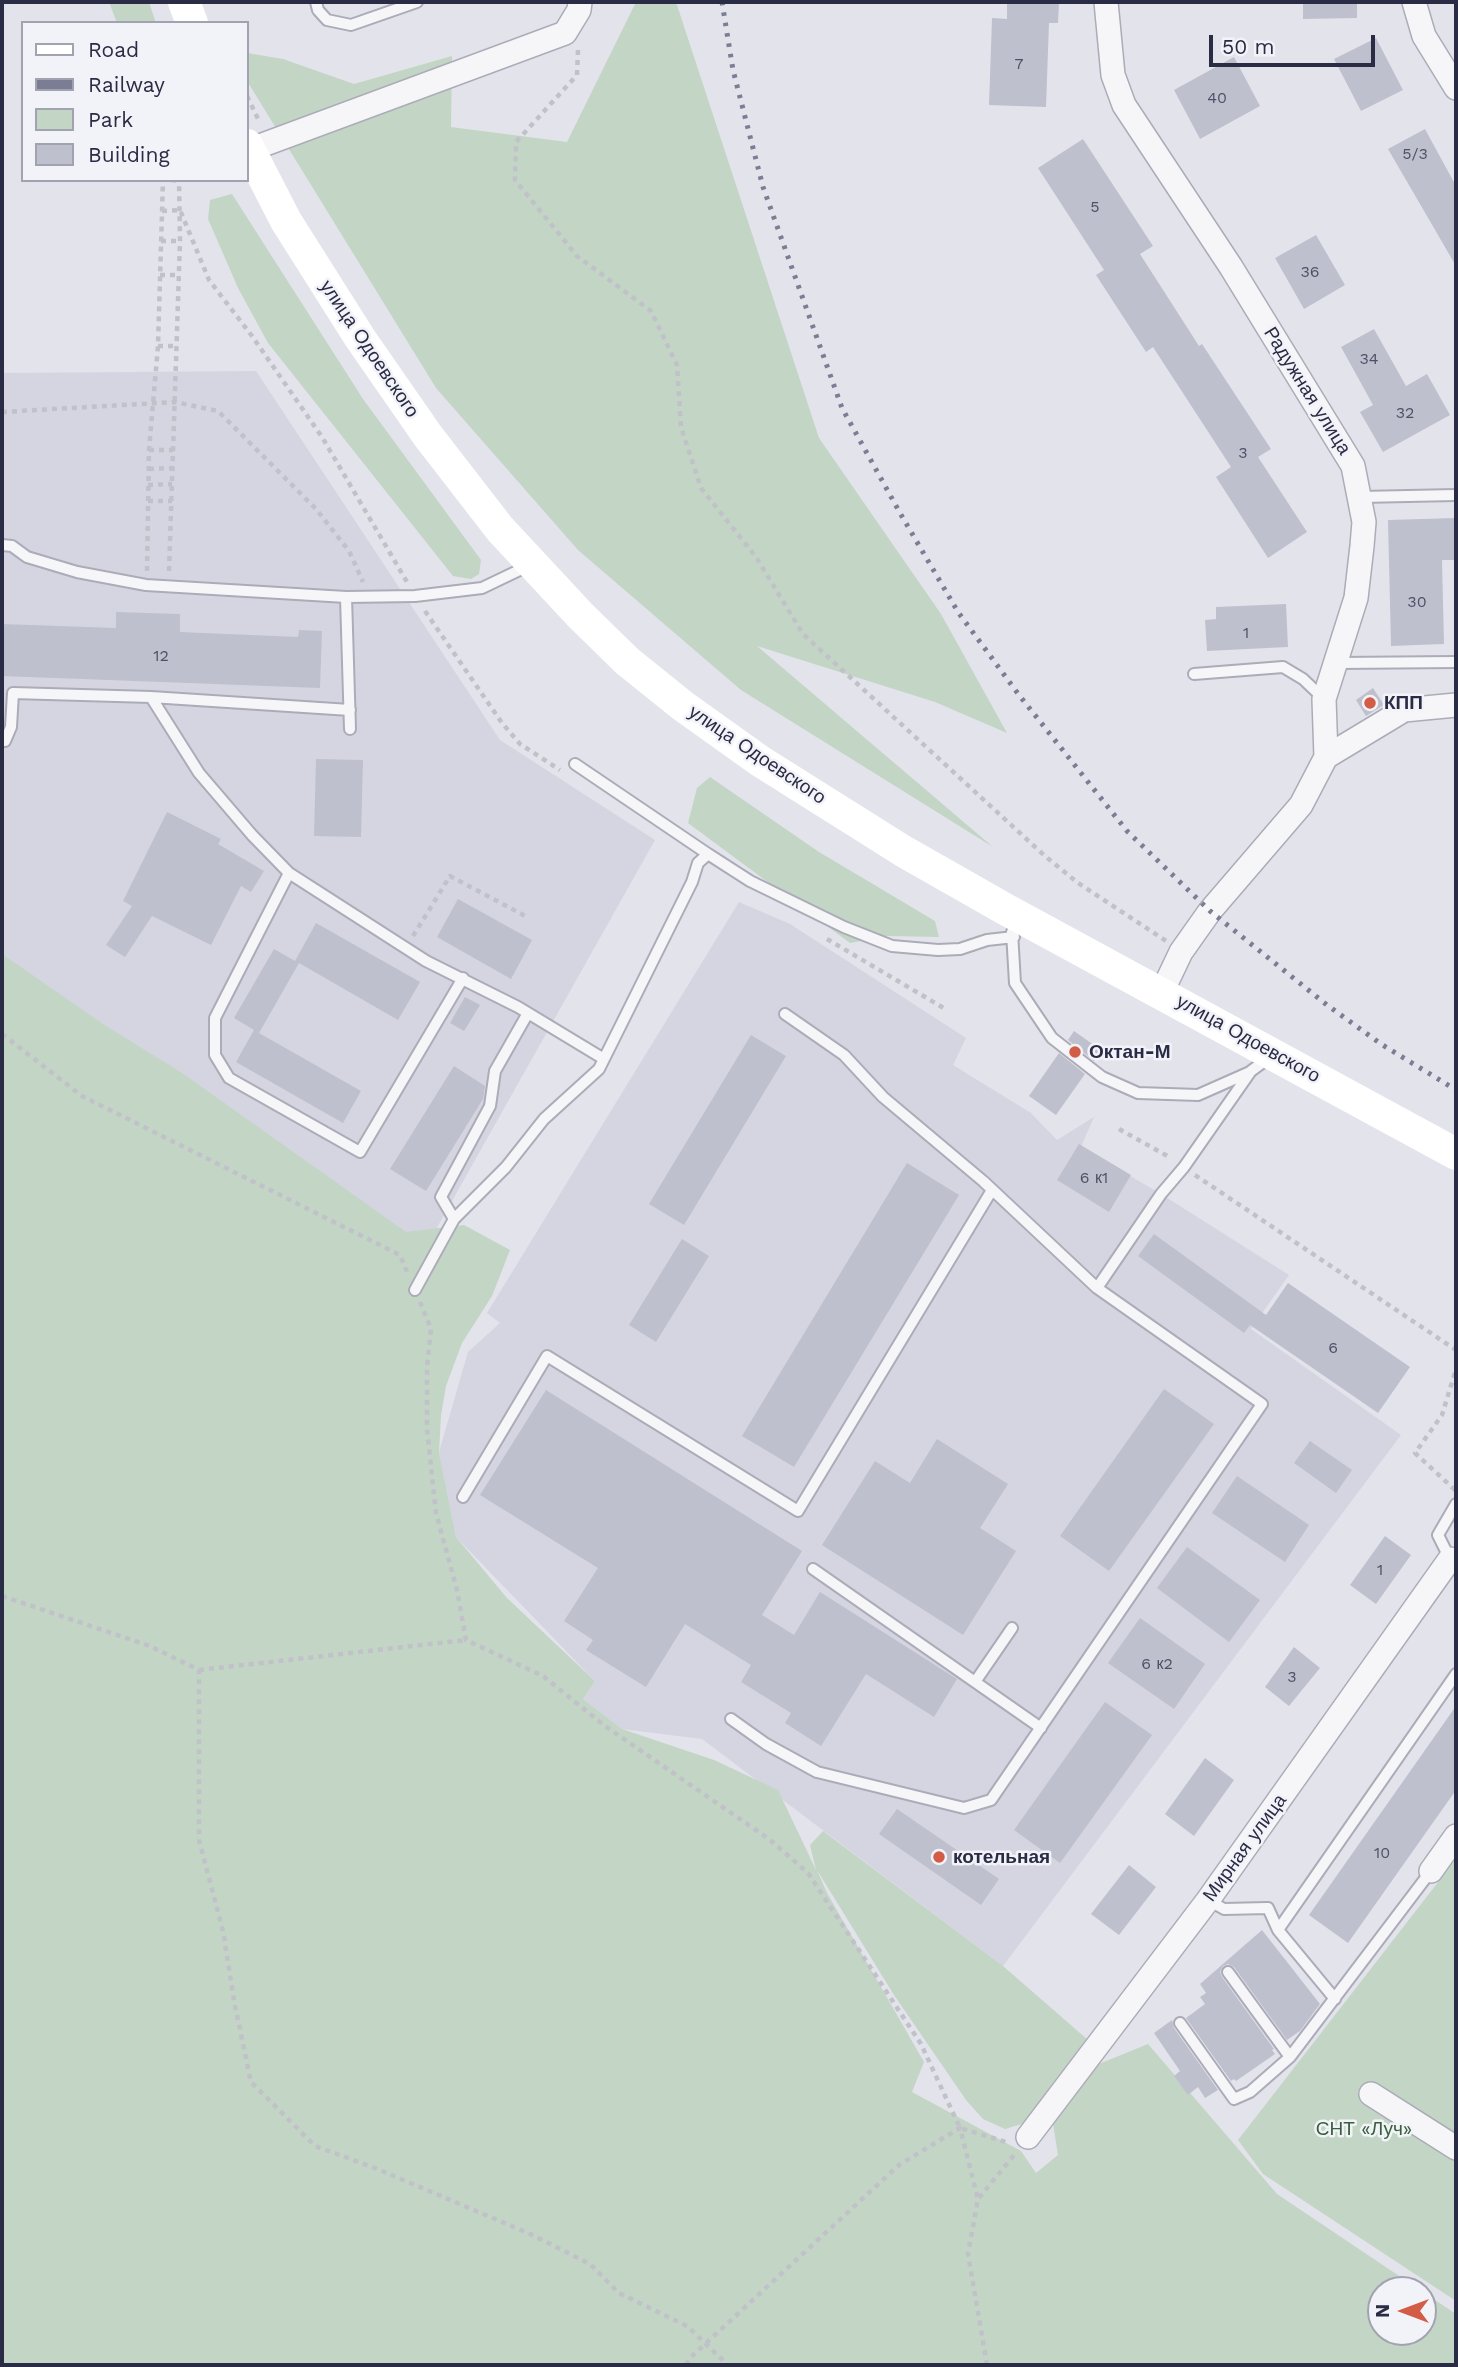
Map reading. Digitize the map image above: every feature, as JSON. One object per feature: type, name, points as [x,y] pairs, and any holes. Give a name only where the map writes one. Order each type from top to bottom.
[{"type":"street","points":[[184,2],[191,21]]},
{"type":"street","name":"Радужная улица","points":[[1106,2],[1113,75],[1124,105],[1231,267],[1353,466],[1364,522],[1356,598],[1324,699],[1326,757]]},
{"type":"street","points":[[1414,2],[1424,36],[1456,88]]},
{"type":"street","points":[[255,146],[565,33],[579,6]]},
{"type":"street","name":"улица Одоевского","points":[[255,146],[286,221],[360,338],[428,436],[500,528],[627,661],[683,706],[760,761],[892,844],[1009,923],[1162,992],[1263,1062],[1456,1154]]},
{"type":"street","points":[[1162,992],[1181,952],[1210,911],[1301,805],[1326,757],[1404,710],[1456,705]]},
{"type":"street","name":"Мирная улица","points":[[1028,2137],[1208,1900],[1453,1560]]},
{"type":"street","points":[[1431,1871],[1456,1836]]},
{"type":"street","points":[[1371,2094],[1456,2147]]},
{"type":"lane","points":[[316,2],[318,10],[327,20],[351,25],[417,2]]},
{"type":"lane","points":[[1360,497],[1456,495]]},
{"type":"lane","points":[[2,545],[12,546],[27,557],[76,572],[146,584],[346,597],[415,596],[482,587],[533,564]]},
{"type":"lane","points":[[346,597],[350,729]]},
{"type":"lane","points":[[1337,663],[1456,662]]},
{"type":"lane","points":[[1194,674],[1283,667],[1303,678],[1324,699]]},
{"type":"lane","points":[[2,741],[5,741],[11,727],[13,693],[151,697],[350,710]]},
{"type":"lane","points":[[151,697],[199,772],[252,835],[289,873],[426,961],[528,1013],[604,1059]]},
{"type":"lane","points":[[575,764],[750,881],[844,928],[892,946],[960,949],[987,940],[1009,923]]},
{"type":"lane","points":[[415,1290],[454,1220],[506,1167],[544,1119],[599,1069],[692,882],[698,863],[708,854]]},
{"type":"lane","points":[[289,873],[215,1018],[215,1055],[229,1078],[360,1152],[463,978]]},
{"type":"lane","points":[[1009,923],[1015,983],[1052,1038],[1102,1077],[1138,1093],[1198,1094],[1263,1062]]},
{"type":"lane","points":[[454,1220],[441,1197],[490,1106],[495,1071],[528,1013]]},
{"type":"lane","points":[[732,1719],[766,1744],[817,1772],[964,1808],[991,1800],[1262,1404],[1097,1288],[992,1190],[883,1097],[844,1055],[785,1014]]},
{"type":"lane","points":[[1097,1288],[1161,1194],[1263,1062]]},
{"type":"lane","points":[[463,1497],[547,1356],[797,1511],[992,1190]]},
{"type":"lane","points":[[1453,1560],[1438,1535],[1456,1504]]},
{"type":"lane","points":[[813,1569],[1041,1728]]},
{"type":"lane","points":[[975,1682],[1012,1628]]},
{"type":"lane","points":[[1278,1930],[1456,1674]]},
{"type":"lane","points":[[1180,2024],[1234,2099],[1250,2092],[1290,2057],[1431,1871]]},
{"type":"lane","points":[[1208,1900],[1224,1909],[1268,1908],[1278,1930],[1335,1999]]},
{"type":"lane","points":[[1228,1972],[1290,2057]]},
{"type":"path","points":[[579,6],[578,75],[516,142],[515,180],[578,256],[651,311],[677,365],[681,427],[701,488],[756,557],[803,634],[1045,856],[1079,883],[1181,952]]},
{"type":"path","points":[[248,102],[255,146]]},
{"type":"path","points":[[146,584],[149,450],[158,346],[163,182]]},
{"type":"path","points":[[168,587],[180,241],[179,182]]},
{"type":"path","points":[[162,211],[180,210]]},
{"type":"path","points":[[180,210],[209,280],[252,336],[322,437],[415,596],[502,723],[520,744],[566,773]]},
{"type":"path","points":[[161,240],[180,241]]},
{"type":"path","points":[[160,275],[178,275]]},
{"type":"path","points":[[158,346],[176,346]]},
{"type":"path","points":[[2,412],[174,402],[218,411],[316,509],[349,551],[370,596]]},
{"type":"path","points":[[149,450],[173,450]]},
{"type":"path","points":[[149,469],[173,468]]},
{"type":"path","points":[[148,485],[172,484]]},
{"type":"path","points":[[148,501],[172,501]]},
{"type":"path","points":[[406,948],[450,876],[529,918]]},
{"type":"path","points":[[817,933],[947,1010]]},
{"type":"path","points":[[2,1034],[82,1096],[400,1255],[431,1329],[427,1367],[427,1429],[436,1513],[457,1590],[466,1640]]},
{"type":"path","points":[[1119,1129],[1157,1149],[1456,1350]]},
{"type":"path","points":[[1456,1369],[1443,1415],[1415,1453],[1456,1492]]},
{"type":"path","points":[[2,1596],[150,1646],[199,1670],[466,1640],[543,1676],[605,1726],[769,1839],[808,1873],[921,2044],[960,2127],[978,2199],[968,2254],[986,2365]]},
{"type":"path","points":[[199,1670],[199,1840],[223,1931],[251,2082],[315,2146],[375,2168],[528,2233],[590,2264],[620,2293],[687,2326],[728,2365]]},
{"type":"path","points":[[686,2365],[690,2358],[899,2165],[960,2127]]},
{"type":"path","points":[[960,2127],[1012,2145],[1028,2137]]},
{"type":"path","points":[[978,2199],[1028,2137]]},
{"type":"shaded area","points":[[256,371],[500,740],[655,840],[425,1249],[2,975],[2,373]]},
{"type":"shaded area","points":[[739,902],[790,924],[966,1038],[953,1065],[1031,1113],[1057,1140],[1094,1117],[1081,1147],[1289,1275],[1251,1329],[1401,1435],[1003,1966],[702,1739],[622,1729],[583,1699],[595,1681],[456,1537],[439,1452],[468,1352],[500,1323],[487,1313]]},
{"type":"green space","points":[[109,2],[149,2],[155,21],[116,21]]},
{"type":"green space","points":[[636,2],[676,2],[819,438],[941,614],[1007,733],[935,702],[757,646],[993,847],[741,690],[578,550],[436,388],[248,83],[248,53],[283,59],[354,84],[452,56],[451,127],[567,142]]},
{"type":"green space","points":[[232,194],[363,399],[481,560],[479,574],[471,579],[453,576],[268,343],[238,288],[208,219],[210,200]]},
{"type":"green space","points":[[710,777],[819,852],[935,921],[939,937],[888,936],[850,943],[688,823],[697,788]]},
{"type":"green space","points":[[2,954],[103,1024],[182,1073],[406,1232],[464,1225],[510,1250],[492,1296],[462,1343],[446,1386],[439,1452],[456,1537],[507,1598],[595,1681],[583,1699],[622,1729],[714,1760],[778,1790],[816,1870],[810,1845],[823,1831],[1003,1966],[1088,2040],[1025,2123],[1005,2129],[983,2119],[966,2100],[894,1995],[817,1870],[827,1893],[924,2062],[912,2092],[1021,2151],[1036,2173],[1058,2155],[1052,2118],[1094,2066],[1148,2044],[1277,2194],[1399,2276],[1367,2276],[1367,2346],[1437,2346],[1437,2301],[1456,2314],[1456,2365],[2,2365]]},
{"type":"green space","name":"СНТ «Луч»","points":[[1456,1859],[1456,2301],[1437,2288],[1437,2276],[1418,2276],[1263,2174],[1238,2140]]},
{"type":"building","points":[[1007,2],[1059,2],[1058,23],[1049,23],[1046,107],[989,105],[992,18],[1007,19]]},
{"type":"building","points":[[1303,2],[1357,2],[1357,18],[1303,19]]},
{"type":"building","points":[[1376,38],[1403,90],[1361,111],[1334,59]]},
{"type":"building","points":[[1234,57],[1260,106],[1200,139],[1174,90]]},
{"type":"building","points":[[1425,129],[1456,186],[1456,266],[1388,149]]},
{"type":"building","points":[[1083,139],[1153,246],[1140,254],[1199,346],[1202,344],[1271,449],[1258,457],[1307,532],[1268,558],[1216,477],[1231,467],[1153,347],[1146,352],[1096,275],[1104,270],[1038,168]]},
{"type":"building","points":[[1316,235],[1345,285],[1304,309],[1275,258]]},
{"type":"building","points":[[1374,329],[1406,386],[1427,374],[1450,415],[1383,452],[1360,412],[1373,405],[1341,347]]},
{"type":"building","points":[[1456,518],[1456,560],[1442,560],[1444,644],[1391,646],[1388,520]]},
{"type":"building","points":[[1286,604],[1288,647],[1207,651],[1205,620],[1216,619],[1216,607]]},
{"type":"building","points":[[116,612],[180,614],[180,632],[298,637],[299,630],[322,631],[320,688],[2,676],[2,624],[116,628]]},
{"type":"building","name":"КПП","points":[[1373,688],[1384,705],[1366,716],[1356,700]]},
{"type":"building","points":[[316,759],[363,760],[361,837],[314,836]]},
{"type":"building","points":[[167,812],[221,839],[218,844],[264,871],[251,892],[241,886],[211,945],[152,916],[125,957],[106,945],[132,906],[123,901]]},
{"type":"building","points":[[458,899],[532,940],[511,979],[437,937]]},
{"type":"building","points":[[316,923],[420,982],[398,1020],[299,963],[259,1033],[361,1091],[343,1123],[236,1062],[254,1030],[234,1018],[274,949],[295,961]]},
{"type":"building","points":[[465,997],[480,1005],[464,1031],[450,1023]]},
{"type":"building","points":[[1074,1031],[1101,1050],[1094,1061],[1068,1040]]},
{"type":"building","points":[[751,1035],[786,1056],[684,1225],[649,1204]]},
{"type":"building","points":[[1059,1053],[1085,1074],[1056,1115],[1029,1096]]},
{"type":"building","points":[[454,1066],[485,1086],[483,1099],[426,1191],[390,1169]]},
{"type":"building","points":[[1079,1144],[1131,1175],[1109,1212],[1057,1180]]},
{"type":"building","points":[[907,1163],[959,1195],[794,1467],[742,1436]]},
{"type":"building","points":[[1154,1234],[1266,1315],[1288,1283],[1410,1367],[1378,1413],[1250,1325],[1244,1333],[1138,1256]]},
{"type":"building","points":[[682,1239],[709,1256],[656,1342],[629,1325]]},
{"type":"building","points":[[1164,1389],[1214,1424],[1109,1571],[1060,1536]]},
{"type":"building","points":[[546,1390],[802,1551],[762,1615],[794,1635],[820,1592],[957,1679],[934,1717],[866,1674],[821,1746],[785,1723],[791,1713],[741,1682],[751,1665],[685,1624],[646,1687],[586,1650],[593,1640],[564,1621],[598,1568],[480,1495]]},
{"type":"building","points":[[937,1439],[1008,1484],[980,1528],[1016,1551],[963,1635],[822,1545],[875,1461],[910,1483]]},
{"type":"building","points":[[1310,1441],[1352,1470],[1336,1493],[1294,1463]]},
{"type":"building","points":[[1237,1476],[1309,1525],[1285,1562],[1212,1513]]},
{"type":"building","points":[[1385,1536],[1411,1555],[1376,1604],[1350,1585]]},
{"type":"building","points":[[1187,1547],[1260,1600],[1229,1642],[1157,1588]]},
{"type":"building","points":[[1140,1618],[1205,1664],[1174,1709],[1108,1663]]},
{"type":"building","points":[[1294,1647],[1320,1668],[1289,1706],[1265,1687]]},
{"type":"building","points":[[1105,1702],[1152,1735],[1060,1863],[1014,1830]]},
{"type":"building","points":[[1456,1706],[1456,1790],[1348,1943],[1309,1915]]},
{"type":"building","points":[[1205,1758],[1234,1780],[1194,1836],[1165,1814]]},
{"type":"building","name":"котельная","points":[[897,1809],[999,1879],[981,1905],[879,1834]]},
{"type":"building","points":[[1129,1865],[1156,1887],[1119,1935],[1091,1914]]},
{"type":"building","points":[[1262,1930],[1320,2004],[1300,2031],[1287,2040],[1234,1967],[1228,1964],[1223,1966],[1220,1972],[1222,1977],[1275,2054],[1236,2081],[1231,2081],[1186,2018],[1205,2004],[1200,1997],[1206,1993],[1200,1984]]},
{"type":"building","points":[[1172,2020],[1174,2028],[1218,2090],[1205,2098],[1198,2087],[1188,2095],[1174,2076],[1180,2071],[1154,2033]]},
{"type":"railway","points":[[722,2],[733,70],[763,187],[842,408],[958,612],[1019,695],[1127,831],[1210,911],[1327,1005],[1381,1044],[1456,1090]]},
{"type":"place","name":"КПП","points":[[1370,703]]},
{"type":"place","name":"Октан-М","points":[[1075,1052]]},
{"type":"place","name":"котельная","points":[[939,1857]]}]
